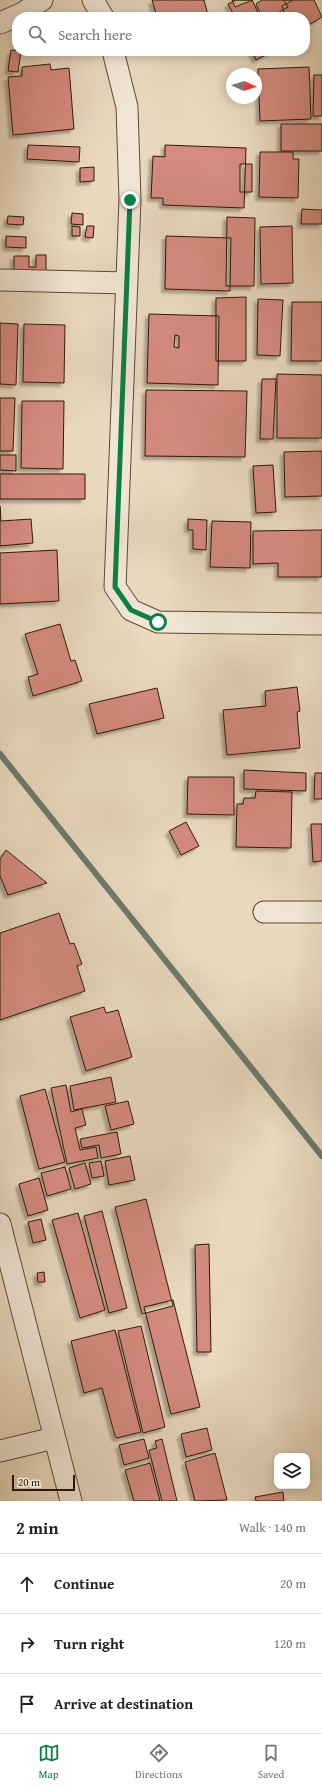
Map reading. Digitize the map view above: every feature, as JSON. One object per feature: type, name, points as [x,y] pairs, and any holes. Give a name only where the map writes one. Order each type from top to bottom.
[{"type":"street","points":[[24,12],[42,0]]},
{"type":"street","points":[[93,0],[100,12]]},
{"type":"street","points":[[0,24],[12,18]]},
{"type":"street","points":[[114,56],[127,107],[130,200],[115,587],[131,610],[158,622],[322,624]]},
{"type":"street","points":[[0,280],[127,283]]},
{"type":"street","points":[[264,912],[322,912]]},
{"type":"street","points":[[0,1224],[71,1501]]},
{"type":"street","points":[[0,1451],[54,1438]]},
{"type":"building","points":[[152,0],[204,0],[207,12],[156,12]]},
{"type":"building","points":[[232,0],[253,0],[235,7]]},
{"type":"building","points":[[236,0],[252,0],[258,12],[232,12],[228,4]]},
{"type":"building","points":[[262,0],[293,0],[282,6],[284,12],[260,12],[256,4]]},
{"type":"building","points":[[284,0],[314,0],[322,17],[310,24],[310,12],[280,12],[288,7]]},
{"type":"building","points":[[12,50],[12,56],[20,56],[18,72],[8,71]]},
{"type":"building","points":[[254,56],[264,56],[256,60]]},
{"type":"building","points":[[50,64],[51,70],[69,68],[74,129],[13,135],[8,77],[22,76],[22,67]]},
{"type":"building","points":[[309,67],[311,119],[260,121],[259,104],[262,104],[262,69]]},
{"type":"building","points":[[314,75],[322,75],[322,116],[313,116]]},
{"type":"building","points":[[281,124],[322,124],[322,151],[281,151]]},
{"type":"building","points":[[28,145],[80,147],[79,162],[27,159]]},
{"type":"building","points":[[165,145],[246,148],[244,208],[163,205],[163,198],[151,198],[153,156],[165,157]]},
{"type":"building","points":[[260,152],[293,152],[293,159],[299,159],[298,198],[259,197]]},
{"type":"building","points":[[240,164],[252,164],[252,192],[240,192]]},
{"type":"building","points":[[94,167],[94,181],[80,182],[80,168]]},
{"type":"building","points":[[302,209],[322,210],[322,224],[301,224]]},
{"type":"building","points":[[72,213],[83,214],[83,225],[71,224]]},
{"type":"building","points":[[8,216],[24,217],[23,225],[7,224]]},
{"type":"building","points":[[227,217],[255,218],[254,286],[226,286]]},
{"type":"building","points":[[72,226],[80,227],[80,236],[72,236]]},
{"type":"building","points":[[87,226],[94,226],[93,238],[85,237]]},
{"type":"building","points":[[292,226],[293,283],[261,284],[260,227]]},
{"type":"building","points":[[6,236],[26,237],[26,248],[6,247]]},
{"type":"building","points":[[166,236],[231,238],[230,291],[165,289]]},
{"type":"building","points":[[36,255],[46,255],[46,275],[14,276],[14,256],[29,256],[29,267],[36,267]]},
{"type":"building","points":[[246,297],[246,361],[216,361],[216,298]]},
{"type":"building","points":[[258,299],[283,300],[280,356],[257,355]]},
{"type":"building","points":[[292,302],[322,302],[322,361],[291,361]]},
{"type":"building","points":[[149,314],[219,316],[218,385],[147,383]],"holes":[[[175,335],[179,336],[179,348],[174,347]]]},
{"type":"building","points":[[0,323],[18,324],[16,385],[0,384]]},
{"type":"building","points":[[24,324],[65,325],[64,383],[23,382]]},
{"type":"building","points":[[277,374],[322,375],[322,438],[277,438]]},
{"type":"building","points":[[262,379],[276,379],[273,439],[260,439]]},
{"type":"building","points":[[146,390],[247,391],[245,457],[145,456]]},
{"type":"building","points":[[0,398],[15,398],[13,451],[0,451]]},
{"type":"building","points":[[22,401],[64,401],[63,469],[21,468]]},
{"type":"building","points":[[322,451],[322,496],[285,497],[284,452]]},
{"type":"building","points":[[0,455],[16,455],[16,471],[0,470]]},
{"type":"building","points":[[273,465],[276,512],[256,513],[253,466]]},
{"type":"building","points":[[0,474],[85,474],[85,499],[0,499]]},
{"type":"building","points":[[0,506],[1,521],[31,519],[33,543],[0,546]]},
{"type":"building","points":[[188,519],[207,520],[206,550],[193,549],[193,530],[188,530]]},
{"type":"building","points":[[212,521],[251,522],[250,568],[210,567]]},
{"type":"building","points":[[322,530],[322,577],[278,577],[278,563],[253,564],[253,531]]},
{"type":"building","points":[[57,550],[59,601],[0,604],[0,553]]},
{"type":"building","points":[[60,624],[71,661],[75,660],[82,681],[33,696],[28,677],[38,674],[25,634]]},
{"type":"building","points":[[297,687],[300,711],[297,712],[300,748],[227,755],[223,710],[266,706],[265,691]]},
{"type":"building","points":[[157,688],[164,718],[97,734],[89,704]]},
{"type":"building","points":[[244,770],[306,773],[306,791],[244,789]]},
{"type":"building","points":[[315,773],[322,773],[322,799],[314,799]]},
{"type":"building","points":[[188,777],[234,777],[234,815],[187,814]]},
{"type":"building","points":[[256,791],[292,792],[291,848],[236,847],[237,804],[243,804],[244,798],[255,798]]},
{"type":"building","points":[[186,822],[199,846],[181,855],[169,831]]},
{"type":"building","points":[[311,824],[322,824],[322,861],[313,862]]},
{"type":"building","points":[[6,850],[47,883],[8,895],[0,876],[0,859]]},
{"type":"building","points":[[59,913],[70,944],[74,943],[82,964],[77,966],[85,991],[0,1020],[0,933]]},
{"type":"building","points":[[104,1007],[106,1013],[118,1010],[132,1057],[86,1071],[70,1017]]},
{"type":"building","points":[[111,1077],[116,1102],[74,1110],[70,1086]]},
{"type":"building","points":[[66,1085],[71,1112],[82,1109],[86,1125],[75,1128],[80,1150],[96,1147],[98,1158],[67,1164],[51,1088]]},
{"type":"building","points":[[45,1089],[65,1162],[39,1169],[20,1096]]},
{"type":"building","points":[[128,1101],[134,1124],[111,1130],[105,1106]]},
{"type":"building","points":[[117,1132],[121,1154],[101,1158],[99,1145],[82,1148],[80,1139]]},
{"type":"building","points":[[130,1156],[135,1180],[109,1185],[105,1161]]},
{"type":"building","points":[[101,1161],[104,1176],[92,1178],[89,1163]]},
{"type":"building","points":[[85,1163],[91,1184],[75,1189],[69,1168]]},
{"type":"building","points":[[65,1167],[71,1189],[47,1196],[41,1173]]},
{"type":"building","points":[[39,1178],[48,1210],[28,1216],[19,1184]]},
{"type":"building","points":[[146,1199],[173,1306],[142,1314],[115,1207]]},
{"type":"building","points":[[102,1211],[127,1308],[109,1313],[84,1216]]},
{"type":"building","points":[[78,1213],[105,1310],[80,1318],[52,1220]]},
{"type":"building","points":[[41,1219],[46,1240],[33,1243],[28,1222]]},
{"type":"building","points":[[209,1244],[211,1352],[197,1352],[195,1245]]},
{"type":"building","points":[[44,1272],[45,1282],[38,1282],[37,1273]]},
{"type":"building","points":[[173,1300],[200,1407],[171,1414],[144,1307]]},
{"type":"building","points":[[141,1326],[165,1427],[143,1433],[118,1331]]},
{"type":"building","points":[[115,1330],[141,1432],[117,1438],[115,1436],[102,1388],[84,1393],[71,1341]]},
{"type":"building","points":[[207,1428],[212,1450],[186,1457],[181,1434]]},
{"type":"building","points":[[144,1439],[149,1458],[124,1465],[119,1445]]},
{"type":"building","points":[[162,1439],[177,1501],[162,1501],[149,1450],[157,1448],[155,1441]]},
{"type":"building","points":[[215,1453],[227,1500],[195,1501],[185,1462]]},
{"type":"building","points":[[150,1463],[160,1501],[134,1501],[125,1470]]},
{"type":"building","points":[[283,1492],[284,1501],[256,1501],[255,1497]]},
{"type":"waterway","points":[[0,754],[322,1156]]},
{"type":"route","points":[[130,200],[115,587],[131,610],[158,622]]}]
